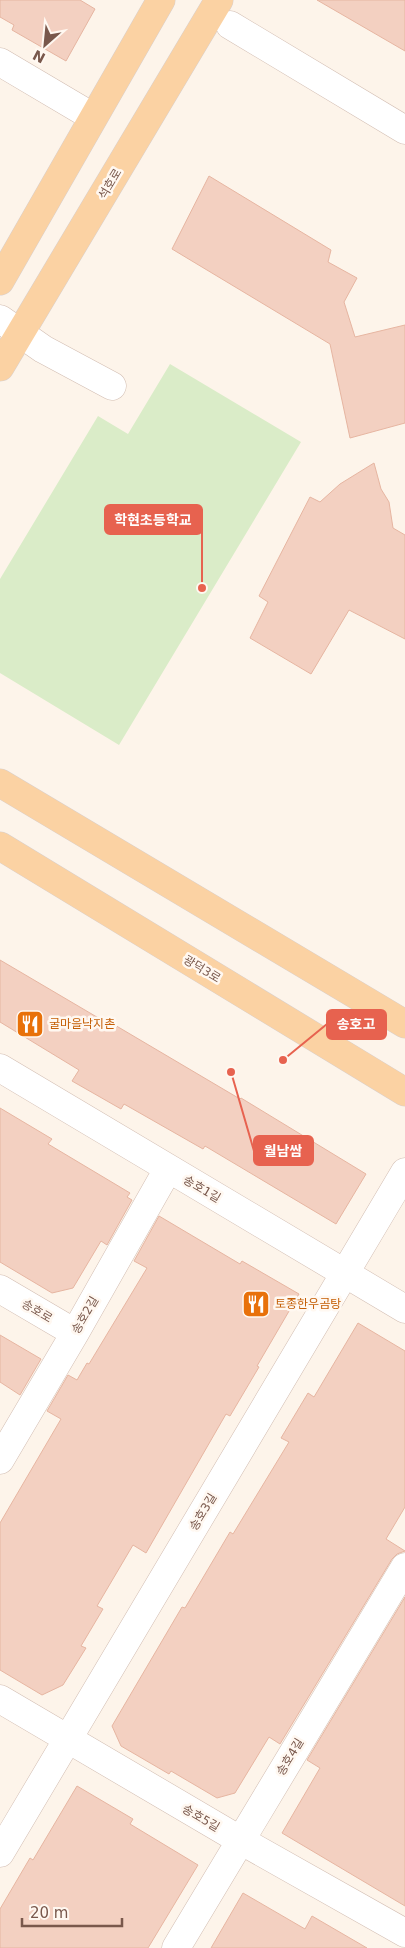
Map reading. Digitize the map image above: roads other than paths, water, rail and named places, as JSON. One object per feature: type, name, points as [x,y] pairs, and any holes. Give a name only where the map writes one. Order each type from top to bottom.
[{"type":"main road","points":[[0,281],[162,0]]},
{"type":"main road","name":"석호로","points":[[0,367],[10,326],[219,0]]},
{"type":"main road","points":[[0,783],[405,1024]]},
{"type":"main road","name":"광덕3로","points":[[0,846],[405,1092]]},
{"type":"street","points":[[230,25],[405,130]]},
{"type":"street","points":[[0,62],[93,117]]},
{"type":"street","points":[[10,326],[43,349],[112,386]]},
{"type":"street","name":"송호1길","points":[[0,1068],[405,1309]]},
{"type":"street","name":"송호2길","points":[[0,1460],[75,1334],[168,1168]]},
{"type":"street","name":"송호3길","points":[[0,1853],[405,1172]]},
{"type":"street","name":"송호로","points":[[0,1289],[75,1334]]},
{"type":"street","name":"송호4길","points":[[176,1948],[405,1566]]},
{"type":"street","name":"송호5길","points":[[0,1699],[240,1840],[405,1933]]},
{"type":"place","name":"학현초등학교","points":[[202,588]]},
{"type":"place","name":"굴마을낙지촌","points":[[30,1024]]},
{"type":"place","name":"송호고","points":[[283,1060]]},
{"type":"place","name":"월남쌈","points":[[231,1072]]},
{"type":"place","name":"토종한우곰탕","points":[[256,1304]]}]
